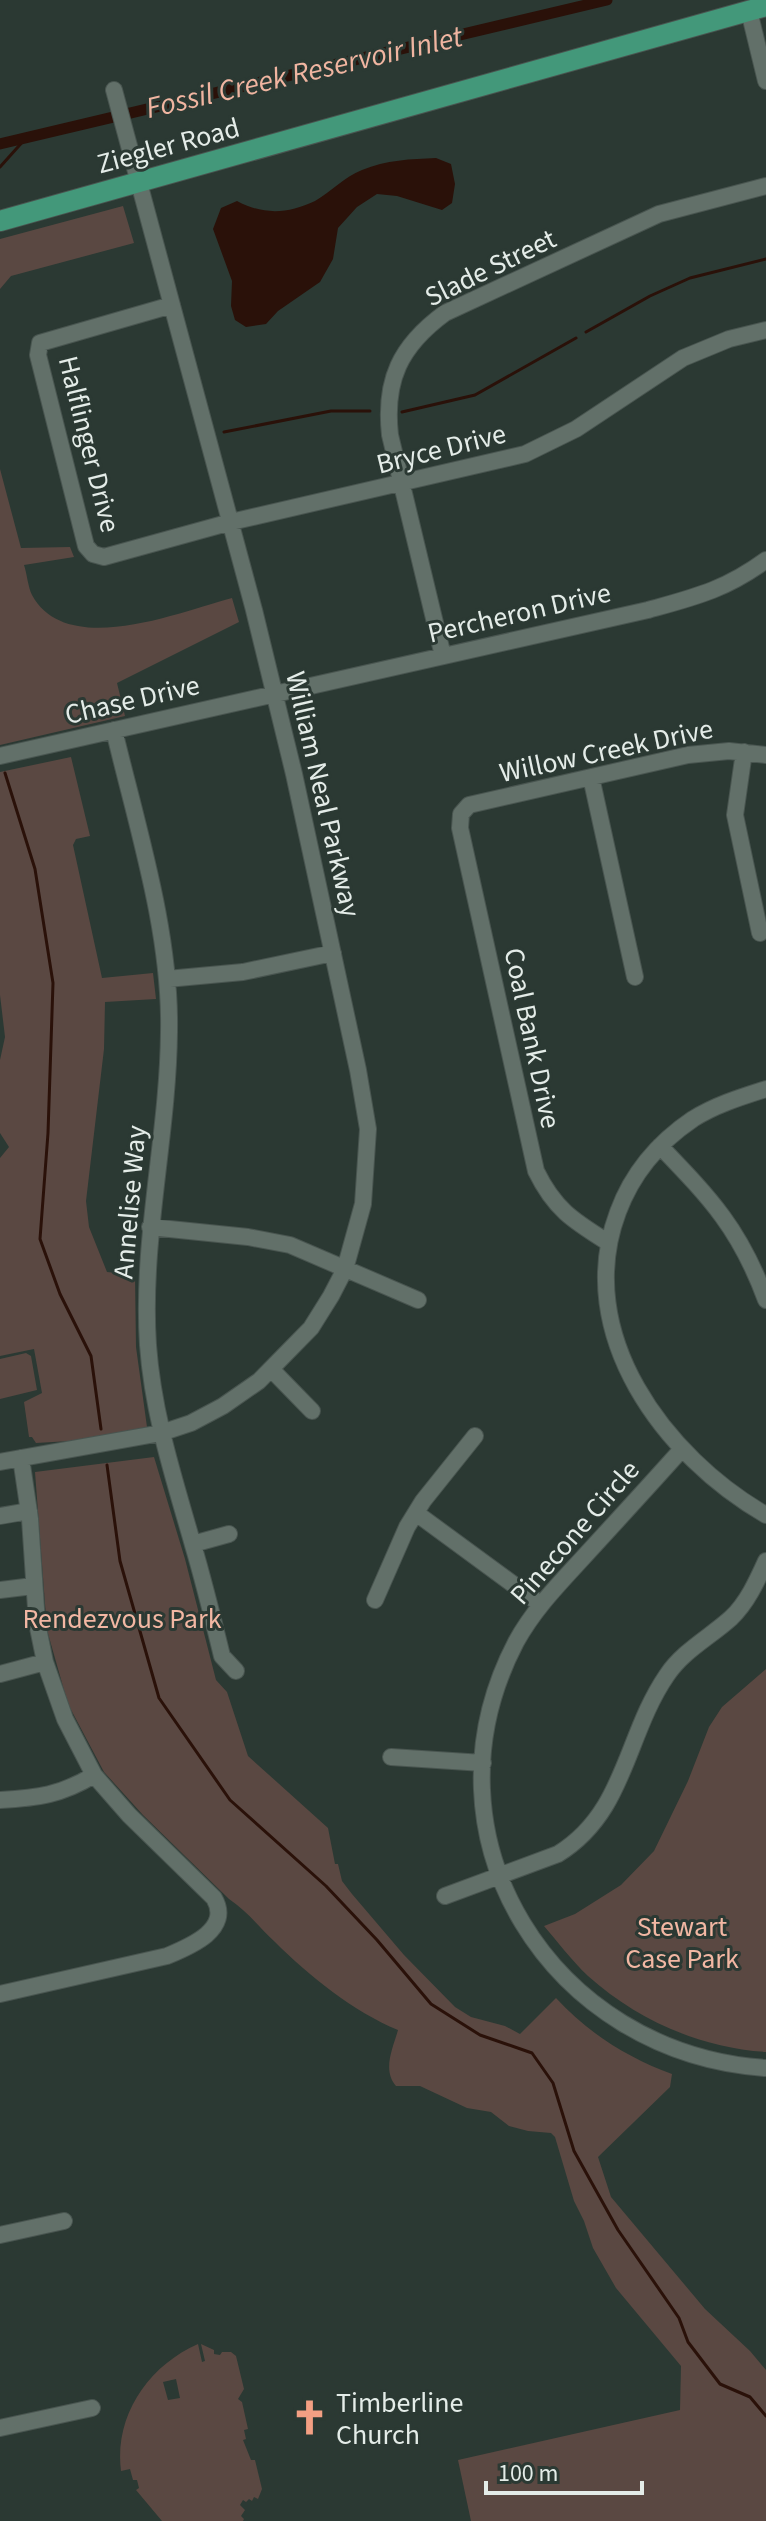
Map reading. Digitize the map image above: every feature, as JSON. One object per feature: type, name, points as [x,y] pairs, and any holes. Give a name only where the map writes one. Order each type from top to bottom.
[{"type":"main road","name":"Ziegler Road","points":[[0,221],[758,8]]},
{"type":"street","points":[[758,8],[766,81]]},
{"type":"street","name":"William Neal Parkway","points":[[0,1462],[161,1433],[191,1423],[223,1406],[271,1369],[311,1328],[345,1269],[363,1204],[368,1131],[333,953],[275,694],[116,97]]},
{"type":"street","name":"Slade Street","points":[[443,656],[390,435],[390,389],[407,349],[424,328],[445,313],[659,214],[766,186]]},
{"type":"street","name":"Halflinger Drive","points":[[104,557],[93,554],[86,546],[38,355],[40,343],[172,305]]},
{"type":"street","name":"Bryce Drive","points":[[104,557],[231,522],[525,454],[576,429],[683,358],[729,339],[766,330]]},
{"type":"street","name":"Percheron Drive","points":[[275,694],[648,610],[710,593],[738,580],[766,560]]},
{"type":"street","name":"Chase Drive","points":[[8,754],[275,694]]},
{"type":"street","name":"Annelise Way","points":[[114,730],[155,905],[167,979],[170,1030],[168,1078],[150,1227],[148,1344],[161,1433],[222,1656],[236,1671]]},
{"type":"street","name":"Willow Creek Drive","points":[[461,814],[469,805],[688,755],[710,751],[766,755]]},
{"type":"street","points":[[744,752],[735,815],[760,933]]},
{"type":"street","points":[[591,777],[635,977]]},
{"type":"street","name":"Coal Bank Drive","points":[[461,814],[460,828],[536,1171],[563,1213],[609,1243]]},
{"type":"street","points":[[167,979],[243,972],[333,953]]},
{"type":"street","points":[[766,1089],[713,1108],[660,1146],[629,1186],[614,1222],[606,1285],[617,1343],[637,1389],[655,1417],[682,1449],[727,1489],[766,1515]]},
{"type":"street","points":[[660,1146],[705,1191],[724,1216],[742,1243],[766,1300]]},
{"type":"street","points":[[150,1227],[290,1245],[418,1300]]},
{"type":"street","points":[[271,1369],[312,1411]]},
{"type":"street","points":[[375,1600],[407,1527],[475,1436]]},
{"type":"street","name":"Pinecone Circle","points":[[682,1449],[540,1604],[516,1642],[500,1678],[492,1707],[483,1763],[485,1816],[499,1876],[527,1933],[546,1960],[594,2003],[636,2030],[714,2060],[766,2068]]},
{"type":"street","points":[[0,1994],[167,1956],[211,1931],[219,1917],[214,1898],[129,1815],[94,1775],[65,1719],[45,1662],[37,1623],[29,1511],[21,1458]]},
{"type":"street","points":[[0,1516],[29,1511]]},
{"type":"street","points":[[416,1513],[540,1604]]},
{"type":"street","points":[[193,1544],[229,1534]]},
{"type":"street","points":[[445,1896],[558,1854],[593,1827],[607,1804],[668,1673],[682,1657],[733,1616],[749,1597],[766,1561]]},
{"type":"street","points":[[0,1590],[33,1586]]},
{"type":"street","points":[[0,1674],[45,1662]]},
{"type":"street","points":[[391,1757],[483,1763]]},
{"type":"street","points":[[0,1800],[58,1793],[94,1775]]},
{"type":"street","points":[[0,2235],[64,2221]]},
{"type":"street","points":[[0,2428],[92,2408]]},
{"type":"green space","points":[[123,206],[134,243],[11,276],[0,289],[0,239]]},
{"type":"green space","points":[[0,469],[21,548],[70,547],[74,557],[24,565],[32,595],[48,614],[71,624],[97,628],[125,626],[232,598],[239,622],[117,683],[125,716],[0,745]]},
{"type":"green space","points":[[71,757],[90,836],[76,839],[73,845],[102,978],[153,973],[156,999],[105,1002],[104,1049],[86,1201],[89,1227],[107,1272],[135,1275],[136,1347],[147,1427],[87,1440],[36,1443],[29,1437],[24,1402],[42,1393],[34,1349],[0,1356],[0,1158],[9,1147],[0,1133],[0,1060],[5,1037],[0,995],[0,772]]},
{"type":"green space","points":[[26,1353],[31,1356],[37,1390],[0,1399],[0,1359]]},
{"type":"green space","name":"Rendezvous Park","points":[[154,1457],[185,1559],[216,1680],[227,1692],[248,1756],[328,1828],[335,1864],[338,1864],[342,1881],[352,1894],[404,1955],[455,2007],[471,2017],[505,2026],[520,2034],[556,1998],[581,2022],[610,2043],[672,2074],[670,2087],[598,2157],[611,2197],[705,2309],[766,2370],[766,2521],[471,2521],[458,2460],[680,2410],[681,2366],[616,2288],[593,2248],[574,2201],[555,2137],[551,2133],[509,2126],[491,2112],[467,2108],[420,2086],[396,2086],[389,2066],[398,2030],[349,2003],[302,1968],[143,1815],[104,1772],[68,1704],[47,1630],[35,1472]]},
{"type":"green space","name":"Stewart Case Park","points":[[766,1669],[766,2052],[694,2038],[627,2006],[588,1976],[544,1926],[575,1914],[621,1885],[654,1851],[688,1781],[709,1727],[722,1707]]},
{"type":"green space","points":[[198,2344],[202,2362],[205,2361],[201,2344],[214,2350],[214,2354],[231,2352],[236,2356],[244,2389],[238,2399],[242,2402],[248,2429],[244,2430],[246,2439],[243,2440],[251,2460],[255,2460],[262,2489],[258,2499],[243,2500],[240,2505],[245,2510],[241,2516],[243,2521],[162,2521],[136,2490],[139,2488],[137,2480],[133,2480],[130,2469],[121,2471],[120,2451],[129,2412],[150,2379],[180,2354]],"holes":[[[176,2379],[180,2398],[168,2400],[163,2382]]]},
{"type":"shaded area","points":[[436,158],[451,164],[455,184],[452,203],[442,210],[397,196],[377,194],[357,207],[338,228],[333,259],[320,282],[278,311],[266,324],[246,327],[235,320],[231,306],[232,281],[213,229],[221,208],[237,201],[266,211],[295,208],[315,201],[362,170],[399,161]]},
{"type":"waterway","name":"Fossil Creek Reservoir Inlet","points":[[0,144],[607,0]]},
{"type":"waterway","points":[[0,167],[26,138]]},
{"type":"waterway","points":[[586,332],[650,296],[690,278],[766,259]]},
{"type":"waterway","points":[[402,412],[475,395],[576,338]]},
{"type":"waterway","points":[[224,432],[331,411],[370,411]]},
{"type":"waterway","points":[[5,773],[35,869],[53,983],[48,1133],[40,1239],[60,1294],[91,1356],[101,1429]]},
{"type":"waterway","points":[[107,1465],[120,1561],[159,1698],[230,1800],[326,1886],[431,2004],[480,2035],[532,2053],[553,2083],[574,2151],[618,2230],[679,2318],[688,2342],[720,2384],[750,2397],[766,2416]]},
{"type":"place","name":"Timberline Church","points":[[310,2418]]}]
